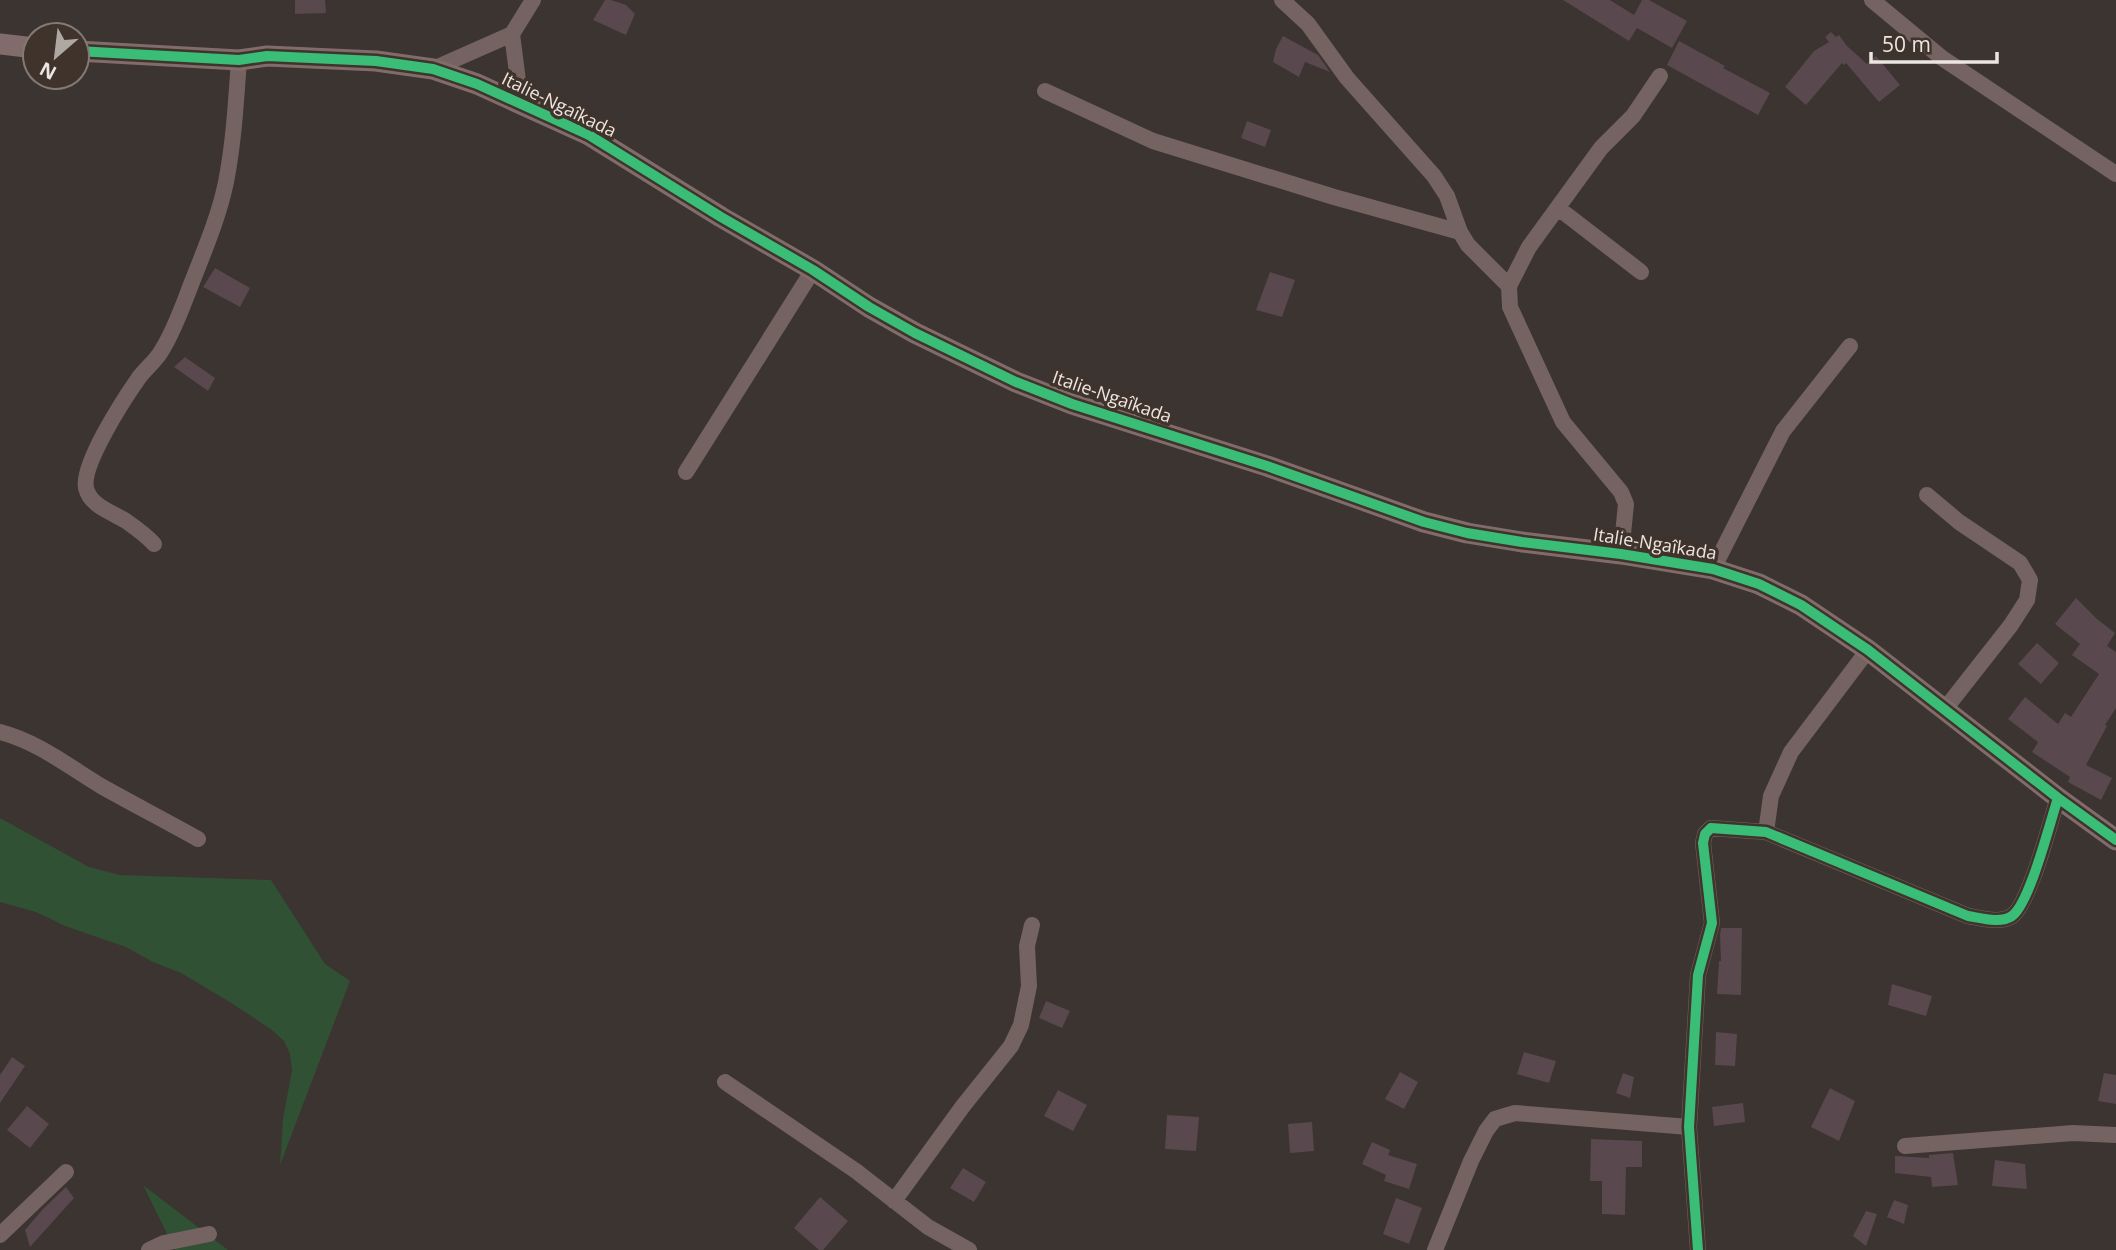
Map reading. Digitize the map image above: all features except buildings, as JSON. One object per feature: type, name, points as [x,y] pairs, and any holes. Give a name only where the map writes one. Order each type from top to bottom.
[{"type":"street","points":[[433,69],[512,34],[533,0]]},
{"type":"street","points":[[1282,0],[1308,24],[1347,78],[1434,176],[1447,196],[1460,232],[1468,245],[1509,286]]},
{"type":"street","points":[[1872,0],[1942,58],[2116,174]]},
{"type":"street","points":[[512,34],[521,104]]},
{"type":"street","name":"Italie-Ngaîkada","points":[[91,52],[239,60],[267,56],[403,63],[433,69],[477,84],[589,135],[813,270],[869,307],[915,332],[1016,382],[1072,404],[1267,466],[1424,522],[1467,533],[1522,542],[1713,569],[1759,584],[1801,606],[1868,650],[2116,840]]},
{"type":"street","points":[[154,544],[144,534],[93,500],[86,489],[86,476],[113,418],[139,377],[161,353],[175,326],[212,229],[225,184],[231,147],[239,60]]},
{"type":"street","points":[[1621,554],[1626,504],[1621,492],[1563,422],[1510,307],[1509,286],[1529,247],[1601,148],[1633,116],[1660,76]]},
{"type":"street","points":[[1045,91],[1153,141],[1359,205],[1460,232]]},
{"type":"street","points":[[1558,208],[1641,272]]},
{"type":"street","points":[[686,472],[813,270]]},
{"type":"street","points":[[1713,569],[1783,431],[1850,346]]},
{"type":"street","points":[[1927,495],[1959,522],[2020,563],[2029,580],[2027,600],[2011,625],[1945,709]]},
{"type":"street","points":[[1766,832],[1771,796],[1791,752],[1868,650]]},
{"type":"street","points":[[0,732],[19,737],[41,748],[101,786],[198,839]]},
{"type":"street","points":[[1698,1250],[1689,1127],[1698,975],[1712,923],[1703,843],[1705,834],[1711,828],[1766,832],[1968,916],[2000,920],[2013,916],[2026,895],[2057,797]]},
{"type":"street","points":[[894,1201],[963,1106],[1011,1046],[1021,1025],[1029,986],[1027,946],[1032,925]]},
{"type":"street","points":[[725,1082],[856,1171],[928,1227],[969,1250]]},
{"type":"street","points":[[1435,1250],[1471,1161],[1495,1119],[1515,1113],[1689,1127]]},
{"type":"street","points":[[1905,1146],[2073,1133],[2116,1135]]},
{"type":"street","points":[[0,1235],[66,1172]]},
{"type":"street","points":[[149,1250],[164,1243],[209,1234]]},
{"type":"green space","points":[[0,818],[89,867],[120,875],[271,880],[325,964],[350,981],[280,1165],[283,1119],[292,1070],[290,1054],[284,1041],[233,1004],[181,973],[126,947],[65,926],[36,912],[0,902]]},
{"type":"green space","points":[[143,1185],[228,1250],[175,1250]]},
{"type":"cycle path","points":[[91,52],[239,60],[267,56],[376,61],[433,69],[477,84],[589,135],[915,333],[1016,382],[1072,404],[1267,466],[1424,522],[1467,533],[1522,542],[1713,569],[1759,584],[1801,605],[1868,650],[2116,840]]},
{"type":"cycle path","points":[[1698,1250],[1689,1127],[1698,975],[1712,923],[1703,843],[1705,834],[1711,828],[1766,832],[1968,916],[2002,920],[2012,916],[2026,895],[2058,798]]}]
